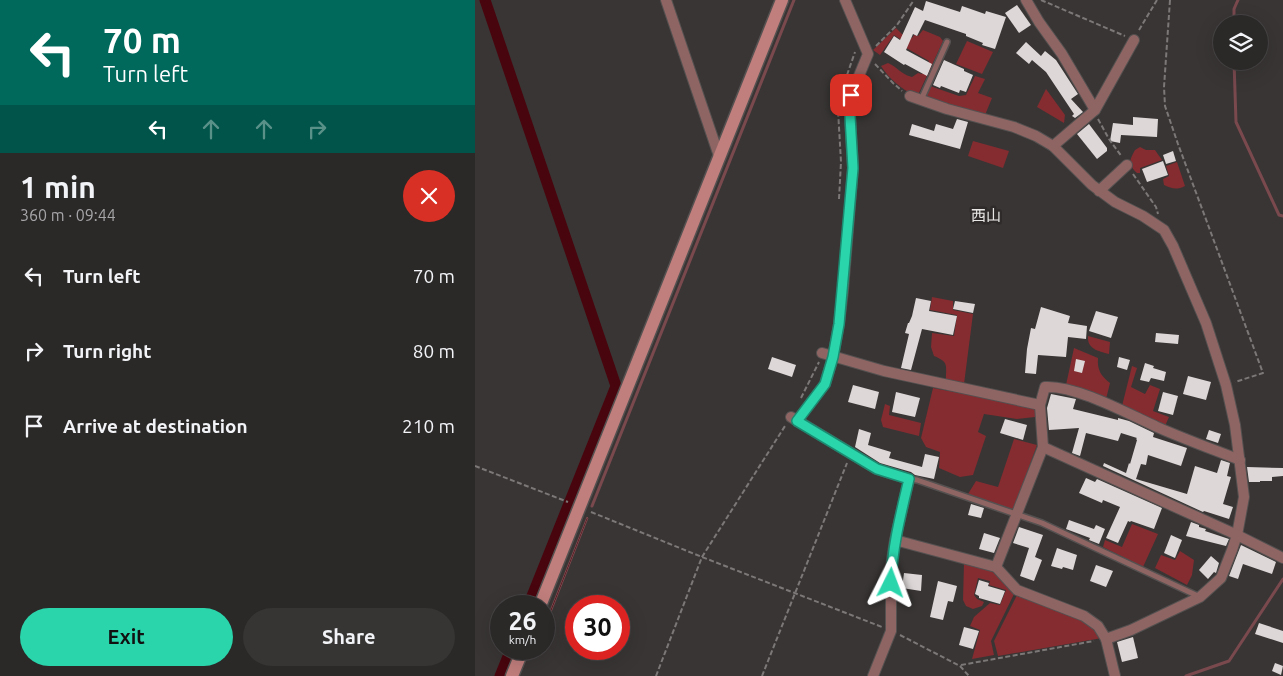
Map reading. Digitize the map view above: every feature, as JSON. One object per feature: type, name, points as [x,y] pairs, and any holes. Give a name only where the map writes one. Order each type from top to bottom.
[{"type":"street","points":[[666,0],[719,156]]},
{"type":"street","points":[[544,595],[782,0]]},
{"type":"street","points":[[845,0],[867,54],[851,95],[850,116],[853,168],[839,324],[827,355],[825,384],[794,419],[877,469],[909,479],[891,567],[891,631],[873,676]]},
{"type":"street","points":[[1026,0],[1062,54],[1095,110]]},
{"type":"street","points":[[1053,146],[1095,110],[1134,40]]},
{"type":"street","points":[[910,96],[947,109],[1015,127],[1036,136],[1053,146],[1099,191],[1115,202],[1143,216],[1163,230],[1173,246],[1206,323],[1226,385],[1235,425],[1244,497],[1237,535],[1221,578],[1199,597],[1131,630],[1106,639]]},
{"type":"street","points":[[1099,191],[1127,165]]},
{"type":"street","points":[[827,355],[883,371],[1039,405]]},
{"type":"street","points":[[996,567],[1043,447],[1039,405],[1045,387],[1054,386],[1088,396],[1159,428],[1239,460]]},
{"type":"street","points":[[1043,447],[1237,535],[1283,558]]},
{"type":"street","points":[[895,540],[996,567],[1017,590],[1084,616],[1098,626],[1106,639],[1115,676]]},
{"type":"street","points":[[512,676],[519,660]]},
{"type":"lane","points":[[921,100],[947,42]]},
{"type":"lane","points":[[909,479],[917,480],[1041,523],[1199,597]]},
{"type":"path","points":[[910,96],[888,79],[867,54],[897,25],[914,0]]},
{"type":"path","points":[[1041,0],[1134,40],[1157,0]]},
{"type":"path","points":[[1170,0],[1164,86],[1165,106],[1177,144],[1263,373],[1226,385]]},
{"type":"path","points":[[845,81],[853,56],[862,38]]},
{"type":"path","points":[[839,103],[841,162],[839,207]]},
{"type":"path","points":[[656,676],[702,557],[794,419],[815,371],[827,355]]},
{"type":"path","points":[[762,676],[851,454]]},
{"type":"path","points":[[475,466],[566,501]]},
{"type":"path","points":[[580,507],[891,631],[960,666],[969,676]]},
{"type":"path","points":[[960,666],[1106,639]]},
{"type":"shaded area","points":[[896,28],[902,34],[912,38],[914,35],[918,36],[923,30],[940,37],[943,41],[918,95],[915,96],[896,83],[881,66],[888,63],[912,77],[918,73],[922,74],[929,61],[901,45],[903,41],[894,35],[880,55],[873,50]]},
{"type":"shaded area","points":[[967,41],[993,52],[982,74],[956,64]]},
{"type":"shaded area","points":[[975,76],[985,79],[978,93],[992,98],[985,115],[924,98],[930,86],[959,96],[966,95]]},
{"type":"shaded area","points":[[1046,89],[1065,115],[1064,123],[1037,107]]},
{"type":"shaded area","points":[[973,141],[1009,151],[1003,168],[968,156]]},
{"type":"shaded area","points":[[1140,147],[1146,150],[1155,150],[1162,160],[1140,168],[1140,173],[1137,173],[1131,165],[1131,160],[1135,150]]},
{"type":"shaded area","points":[[1177,162],[1185,186],[1175,188],[1164,185],[1163,179],[1169,176],[1166,166]]},
{"type":"shaded area","points":[[932,297],[953,301],[953,310],[973,314],[964,384],[946,380],[946,365],[942,360],[934,356],[931,347],[932,333],[954,336],[957,315],[930,310]]},
{"type":"shaded area","points":[[1088,336],[1110,342],[1109,354],[1091,347]]},
{"type":"shaded area","points":[[1074,348],[1098,358],[1100,372],[1110,383],[1106,399],[1066,385]]},
{"type":"shaded area","points":[[1132,366],[1137,368],[1131,387],[1145,394],[1150,385],[1160,389],[1153,411],[1169,417],[1165,426],[1122,406]]},
{"type":"shaded area","points":[[933,388],[1035,407],[1035,417],[1017,419],[984,414],[978,432],[986,436],[973,475],[960,477],[939,468],[940,452],[926,447],[921,438]]},
{"type":"shaded area","points":[[885,404],[890,406],[889,415],[921,423],[919,436],[883,427],[881,420]]},
{"type":"shaded area","points":[[1014,439],[1037,445],[1013,511],[968,494],[976,481],[998,487]]},
{"type":"shaded area","points":[[587,517],[555,602],[555,598]]},
{"type":"shaded area","points":[[1132,524],[1158,534],[1143,567],[1103,547],[1105,540],[1122,547]]},
{"type":"shaded area","points":[[1180,551],[1194,560],[1192,575],[1187,585],[1155,568],[1161,555],[1175,560]]},
{"type":"shaded area","points":[[964,563],[993,569],[1015,592],[991,641],[994,655],[972,659],[980,630],[970,626],[974,617],[990,603],[1000,605],[1006,590],[989,585],[990,581],[978,578],[974,595],[977,599],[984,602],[982,606],[973,609],[966,606],[963,600]]},
{"type":"shaded area","points":[[1018,593],[1083,618],[1102,638],[998,656],[994,641]]},
{"type":"building","points":[[926,1],[960,12],[962,6],[985,14],[986,11],[1006,17],[995,49],[982,45],[983,43],[966,36],[966,34],[925,20],[917,36],[913,34],[906,50],[932,64],[927,76],[904,65],[884,52],[894,36],[900,40],[915,7],[923,11]]},
{"type":"building","points":[[1017,5],[1031,25],[1019,33],[1005,13]]},
{"type":"building","points":[[1026,42],[1041,56],[1045,51],[1056,60],[1078,94],[1071,99],[1083,112],[1075,118],[1046,72],[1032,60],[1029,64],[1016,53]]},
{"type":"building","points":[[944,60],[973,75],[966,92],[960,90],[959,93],[933,85]]},
{"type":"building","points":[[1133,117],[1158,119],[1157,137],[1121,135],[1120,143],[1110,141],[1113,123],[1133,125]]},
{"type":"building","points":[[957,119],[968,122],[960,149],[909,135],[912,124],[934,131],[936,124],[953,129]]},
{"type":"building","points":[[1089,124],[1107,148],[1107,151],[1097,159],[1077,134]]},
{"type":"building","points":[[1173,151],[1176,161],[1166,164],[1163,155]]},
{"type":"building","points":[[1163,161],[1168,175],[1147,182],[1142,169]]},
{"type":"building","points":[[916,298],[931,301],[929,311],[957,316],[953,335],[922,329],[911,370],[901,368],[909,334],[905,333],[912,316]]},
{"type":"building","points":[[955,301],[975,304],[973,313],[953,309]]},
{"type":"building","points":[[1041,307],[1070,316],[1068,323],[1087,326],[1086,339],[1068,337],[1066,357],[1038,355],[1036,374],[1025,373],[1031,328],[1035,329]]},
{"type":"building","points":[[1096,311],[1118,317],[1111,338],[1089,331]]},
{"type":"building","points":[[1156,333],[1179,335],[1178,344],[1155,342]]},
{"type":"building","points":[[772,357],[796,365],[792,377],[768,369]]},
{"type":"building","points":[[1119,357],[1130,360],[1127,370],[1117,367]]},
{"type":"building","points":[[1076,359],[1085,361],[1082,373],[1074,371]]},
{"type":"building","points":[[1145,363],[1166,372],[1164,381],[1151,378],[1149,382],[1140,380]]},
{"type":"building","points":[[1188,376],[1211,382],[1206,400],[1183,394]]},
{"type":"building","points":[[853,385],[879,392],[875,409],[848,402]]},
{"type":"building","points":[[896,392],[920,398],[915,417],[892,412]]},
{"type":"building","points":[[1163,392],[1178,396],[1173,415],[1158,411]]},
{"type":"building","points":[[1051,394],[1076,399],[1073,409],[1129,421],[1154,433],[1153,437],[1187,448],[1181,466],[1148,455],[1146,465],[1141,464],[1136,479],[1187,494],[1195,466],[1217,473],[1221,460],[1230,463],[1227,476],[1231,477],[1223,504],[1233,507],[1229,519],[1203,512],[1103,466],[1104,463],[1126,473],[1137,438],[1121,433],[1118,441],[1086,433],[1080,456],[1072,453],[1079,428],[1049,430],[1047,408]]},
{"type":"building","points":[[1005,419],[1027,425],[1023,440],[1000,433]]},
{"type":"building","points":[[859,429],[871,433],[868,445],[891,452],[889,458],[922,467],[925,454],[939,457],[934,479],[915,475],[911,472],[880,463],[855,447]]},
{"type":"building","points":[[1209,430],[1221,434],[1218,443],[1206,439]]},
{"type":"building","points":[[1247,467],[1283,468],[1283,476],[1272,477],[1272,481],[1249,482]]},
{"type":"building","points":[[1086,478],[1095,482],[1097,479],[1162,508],[1154,529],[1128,521],[1118,543],[1106,538],[1120,507],[1103,500],[1102,503],[1079,493]]},
{"type":"building","points":[[971,504],[984,508],[981,518],[968,515]]},
{"type":"building","points":[[1069,520],[1094,529],[1096,525],[1105,529],[1099,544],[1089,540],[1090,538],[1066,529]]},
{"type":"building","points":[[1191,522],[1206,529],[1205,531],[1229,539],[1226,546],[1186,536]]},
{"type":"building","points":[[1019,527],[1043,535],[1035,557],[1042,560],[1034,581],[1020,576],[1029,548],[1013,543]]},
{"type":"building","points":[[984,533],[1000,538],[994,553],[979,549]]},
{"type":"building","points":[[1171,535],[1182,540],[1175,558],[1164,553]]},
{"type":"building","points":[[1241,545],[1276,562],[1272,574],[1243,564],[1238,579],[1229,576]]},
{"type":"building","points":[[1057,548],[1077,555],[1073,570],[1051,566]]},
{"type":"building","points":[[1211,556],[1219,563],[1216,573],[1214,572],[1208,579],[1199,570]]},
{"type":"building","points":[[1096,565],[1113,571],[1106,587],[1090,581]]},
{"type":"building","points":[[904,573],[922,575],[921,591],[902,588]]},
{"type":"building","points":[[979,580],[989,583],[988,586],[1005,591],[1000,604],[979,598],[975,594]]},
{"type":"building","points":[[938,581],[957,586],[953,602],[948,601],[943,620],[930,617]]},
{"type":"building","points":[[1259,623],[1283,631],[1283,643],[1255,634]]},
{"type":"building","points":[[964,627],[979,631],[973,649],[959,645]]},
{"type":"building","points":[[1133,637],[1138,658],[1122,662],[1117,642]]},
{"type":"building","points":[[1275,663],[1283,666],[1281,675],[1272,671]]},
{"type":"waterway","points":[[485,0],[616,386],[532,595]]},
{"type":"waterway","points":[[592,506],[794,0]]},
{"type":"waterway","points":[[1234,15],[1234,9],[1238,0]]},
{"type":"waterway","points":[[1234,70],[1236,122],[1279,215],[1283,216]]},
{"type":"waterway","points":[[1186,676],[1229,661],[1283,579]]},
{"type":"waterway","points":[[500,676],[507,660]]},
{"type":"district","name":"西山","points":[[986,216]]},
{"type":"route","points":[[851,95],[850,116],[853,168],[839,324],[833,357],[825,384],[797,421],[877,469],[909,479],[895,540],[891,583]]}]
